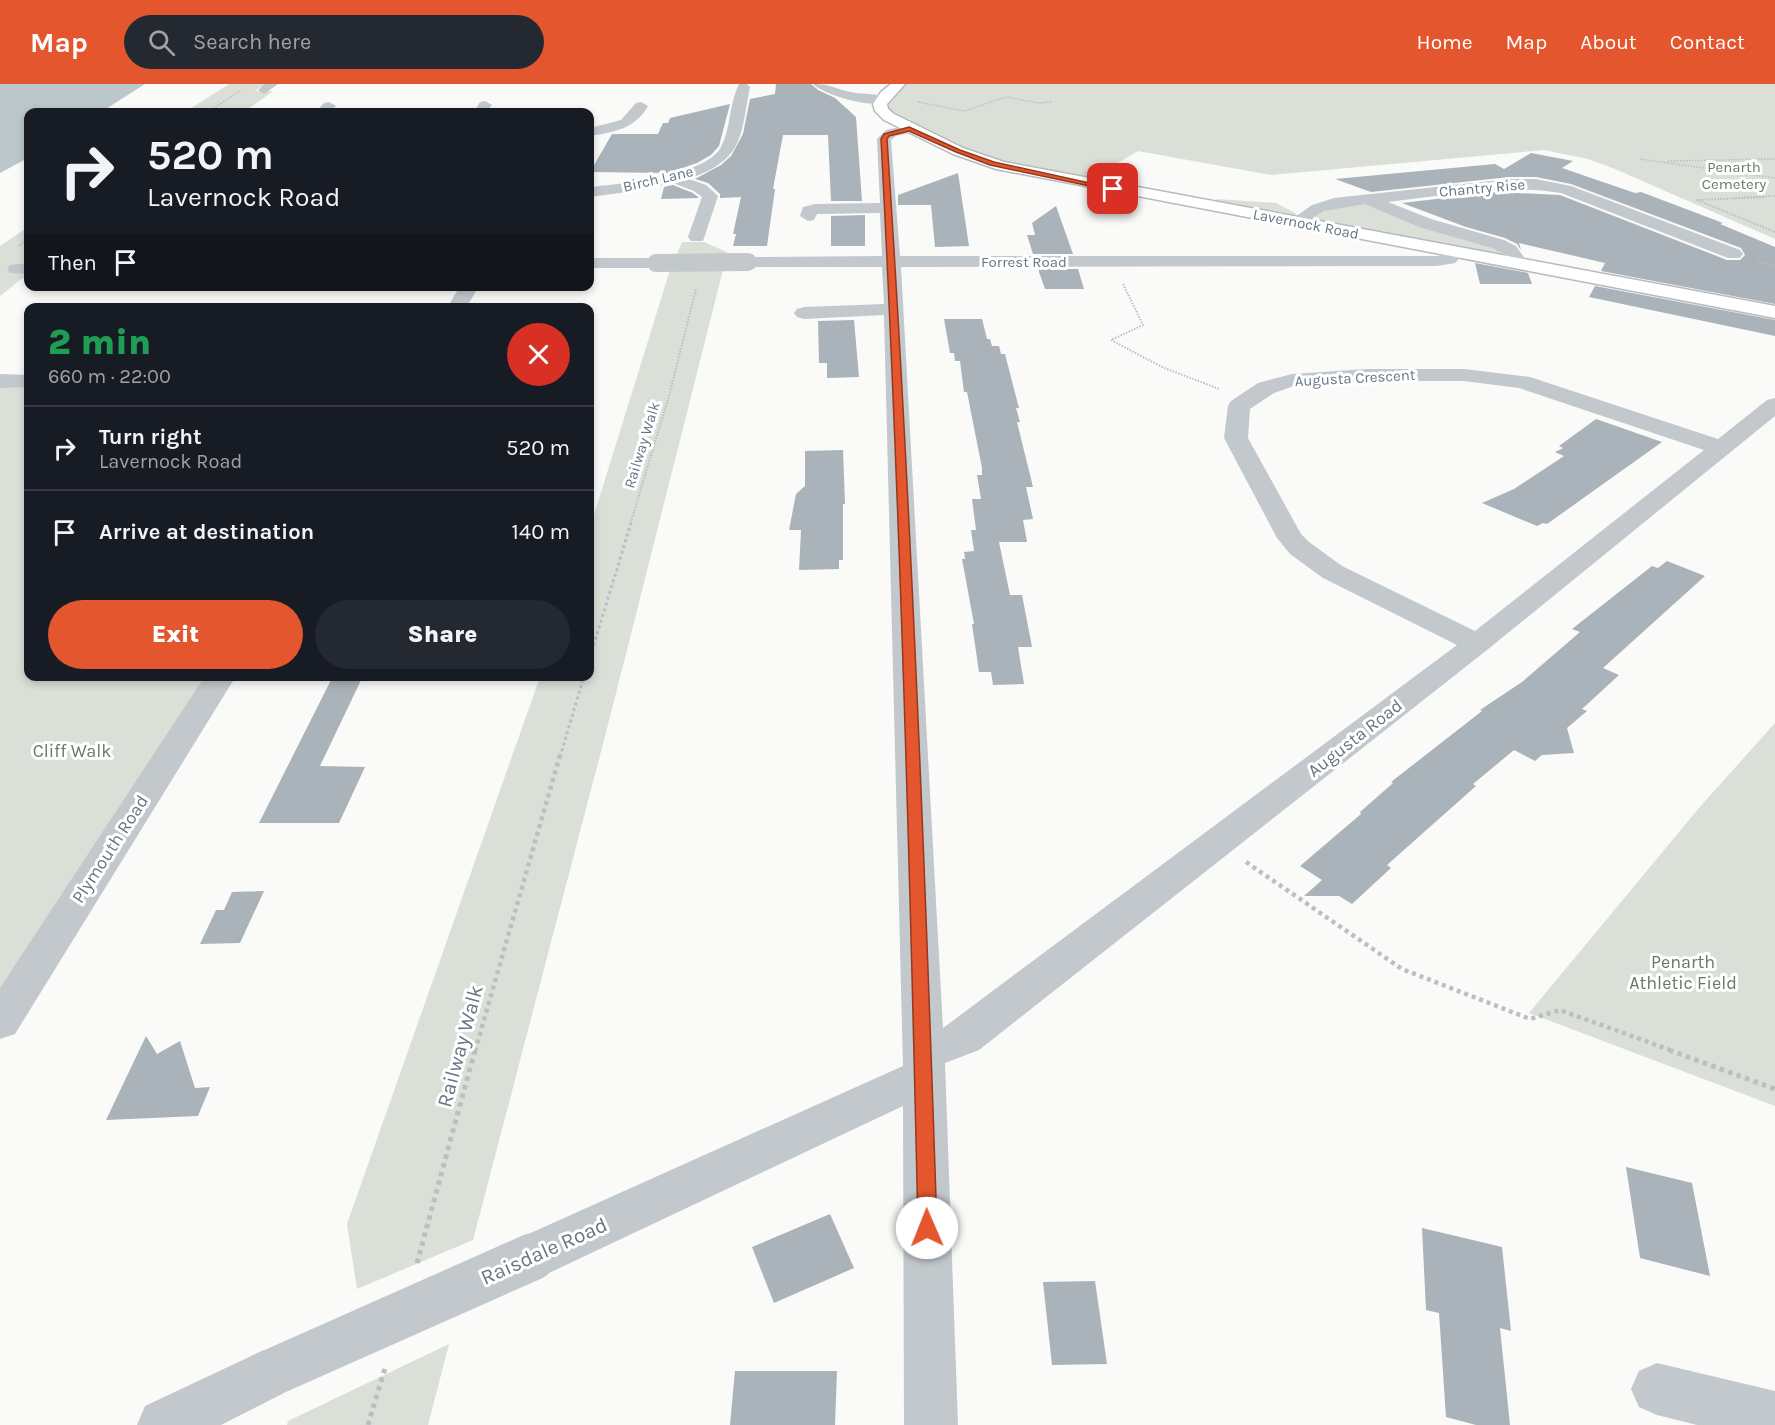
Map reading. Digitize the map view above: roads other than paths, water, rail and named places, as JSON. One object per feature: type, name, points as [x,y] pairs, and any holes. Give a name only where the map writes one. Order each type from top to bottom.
[{"type":"main road","points":[[882,100],[899,84]]},
{"type":"main road","name":"Lavernock Road","points":[[882,100],[880,107],[886,115],[914,115],[958,151],[1012,168],[1775,312]]},
{"type":"street","points":[[819,84],[847,96],[882,100]]},
{"type":"street","name":"Birch Lane","points":[[594,191],[673,178],[705,167],[726,152],[744,87]]},
{"type":"street","points":[[594,131],[628,122],[636,116],[641,106]]},
{"type":"street","points":[[914,115],[886,135],[884,139],[892,262],[924,1062],[931,1425]]},
{"type":"street","points":[[673,178],[700,188],[710,196],[697,237]]},
{"type":"street","name":"Chantry Rise","points":[[1296,222],[1325,205],[1366,199],[1509,184],[1548,186],[1565,189],[1734,254]]},
{"type":"street","points":[[1366,199],[1434,226],[1498,244],[1514,255],[1517,260],[1515,263]]},
{"type":"street","points":[[808,216],[809,211],[815,209],[889,208]]},
{"type":"street","name":"Forrest Road","points":[[594,263],[1437,261],[1449,259],[1456,252]]},
{"type":"street","points":[[804,313],[894,309]]},
{"type":"street","name":"Augusta Crescent","points":[[1477,644],[1335,573],[1306,556],[1290,538],[1236,438],[1239,406],[1272,385],[1301,379],[1442,374],[1498,378],[1522,382],[1721,448]]},
{"type":"street","points":[[0,381],[24,381]]},
{"type":"street","name":"Augusta Road","points":[[924,1062],[956,1044],[1219,844],[1477,644],[1775,405]]},
{"type":"street","name":"Plymouth Road","points":[[0,1022],[218,681]]},
{"type":"street","name":"Raisdale Road","points":[[164,1425],[264,1376],[532,1257],[924,1062]]},
{"type":"street","points":[[1658,1389],[1775,1418]]},
{"type":"park label","name":"Penarth Cemetery","points":[[1734,176]]},
{"type":"park label","name":"Cliff Walk","points":[[72,751]]},
{"type":"park label","name":"Penarth Athletic Field","points":[[1683,972]]}]
